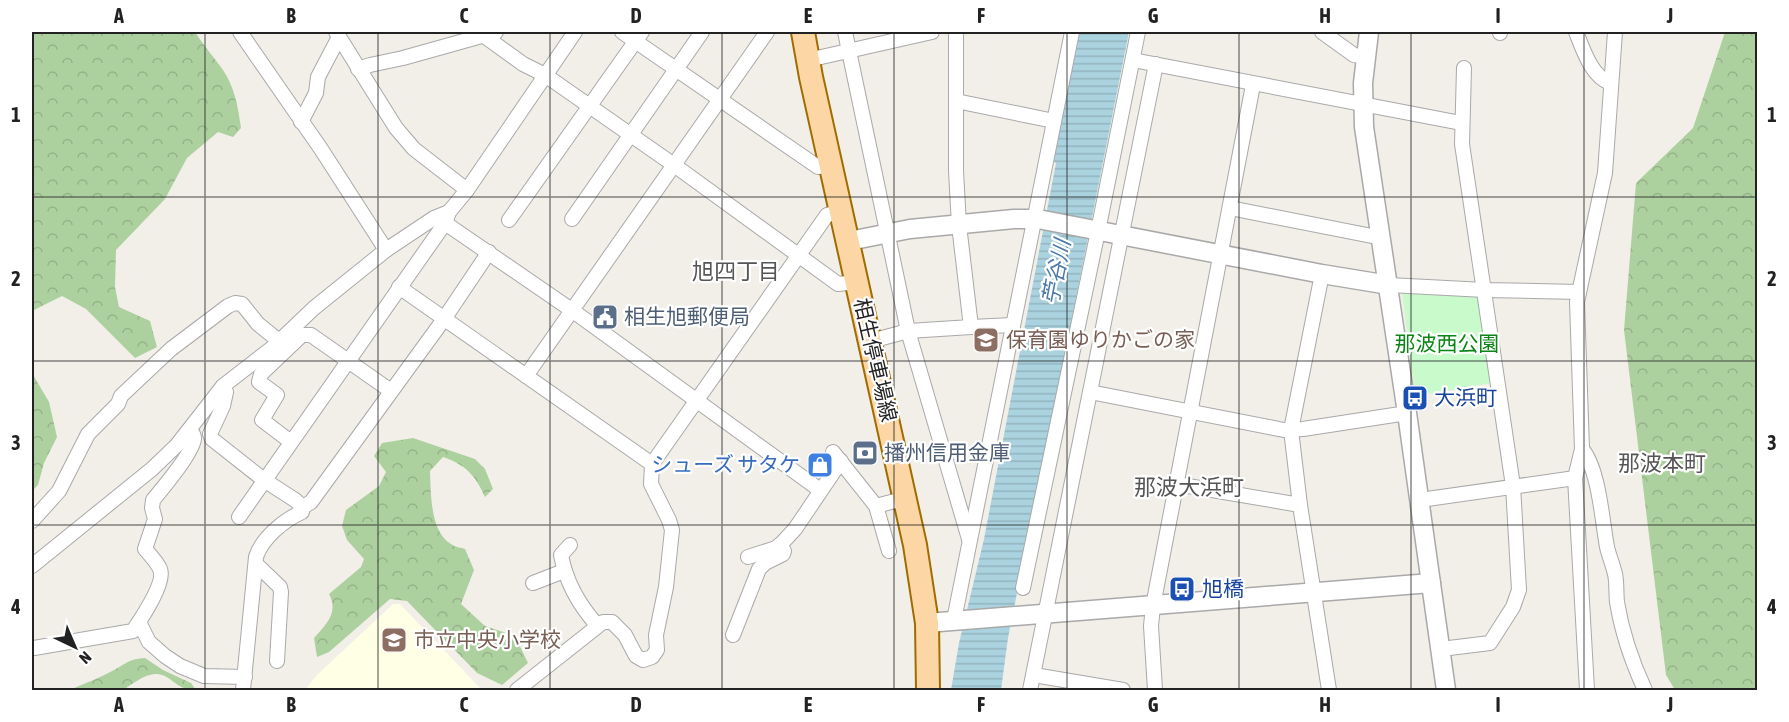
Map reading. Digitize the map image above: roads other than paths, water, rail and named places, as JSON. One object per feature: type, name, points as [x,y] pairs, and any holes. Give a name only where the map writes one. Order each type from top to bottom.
[{"type":"main road","name":"相生停車場線","points":[[803,32],[906,498],[927,623],[928,690]]},
{"type":"street","points":[[240,32],[321,149],[386,250]]},
{"type":"street","points":[[239,517],[575,32]]},
{"type":"street","points":[[622,32],[639,36],[676,70],[818,167],[831,165]]},
{"type":"street","points":[[572,219],[702,32]]},
{"type":"street","points":[[526,376],[767,32]]},
{"type":"street","points":[[845,32],[908,331],[970,542]]},
{"type":"street","points":[[808,60],[932,32]]},
{"type":"street","points":[[956,32],[956,171],[959,225],[971,327]]},
{"type":"street","points":[[957,620],[970,542],[1072,32]]},
{"type":"street","points":[[1023,588],[1137,32]]},
{"type":"street","points":[[1322,32],[1354,55],[1365,57]]},
{"type":"street","points":[[1369,32],[1365,57],[1364,127],[1389,285],[1446,690]]},
{"type":"street","points":[[1576,32],[1589,62],[1602,80],[1610,83]]},
{"type":"street","points":[[1587,690],[1575,478],[1582,449],[1577,302],[1603,187],[1616,32]]},
{"type":"street","points":[[358,69],[489,33],[523,64],[545,75],[674,165],[838,284],[857,282]]},
{"type":"street","points":[[302,122],[316,93],[318,77],[338,34]]},
{"type":"street","points":[[338,34],[396,128],[414,149],[467,190]]},
{"type":"street","points":[[508,220],[639,36]]},
{"type":"street","points":[[1132,60],[1461,123]]},
{"type":"street","points":[[1030,690],[1156,64]]},
{"type":"street","points":[[1441,648],[1490,643],[1513,607],[1519,590],[1513,486],[1462,144],[1464,68]]},
{"type":"street","points":[[1155,690],[1151,626],[1153,606],[1254,85]]},
{"type":"street","points":[[956,101],[1054,121]]},
{"type":"street","points":[[1230,208],[1382,238]]},
{"type":"street","points":[[517,690],[603,622],[612,622],[625,635],[636,656],[643,660],[652,657],[657,650],[656,635],[666,587],[672,530],[651,484],[652,464],[827,215],[841,212]]},
{"type":"street","points":[[32,566],[152,469],[190,430],[224,387],[279,341],[321,301],[386,250],[434,218],[447,217],[489,252],[697,399],[820,490]]},
{"type":"street","points":[[849,241],[886,233],[1036,219],[1389,285],[1579,292]]},
{"type":"street","points":[[139,622],[149,642],[180,666],[204,676],[244,684],[259,549],[282,525],[302,512],[303,507],[311,502],[444,319],[489,252]]},
{"type":"street","points":[[1322,274],[1291,430],[1300,505],[1329,690]]},
{"type":"street","points":[[399,287],[652,464]]},
{"type":"street","points":[[32,521],[59,491],[88,434],[118,404],[121,396],[171,349],[228,306],[235,303],[242,304],[258,324],[279,341]]},
{"type":"street","points":[[870,341],[908,331],[1013,325]]},
{"type":"street","points":[[291,442],[262,420],[277,395],[259,382],[261,374],[302,335],[311,335],[391,391]]},
{"type":"street","points":[[224,387],[225,399],[210,434],[212,439],[303,507]]},
{"type":"street","points":[[1090,392],[1291,430],[1407,412]]},
{"type":"street","points":[[32,648],[134,631],[161,579],[161,570],[145,549],[155,519],[153,500],[194,442],[194,435],[190,430]]},
{"type":"street","points":[[1582,449],[1587,455],[1596,489],[1630,655],[1645,690]]},
{"type":"street","points":[[748,557],[776,548],[795,529],[820,490],[837,457],[876,506],[889,552]]},
{"type":"street","points":[[1420,500],[1575,478]]},
{"type":"street","points":[[1176,484],[1300,505]]},
{"type":"street","points":[[876,506],[906,498]]},
{"type":"street","points":[[733,635],[759,569],[765,563],[783,554],[785,548],[782,543]]},
{"type":"street","points":[[570,545],[561,555],[564,571],[585,612],[597,626]]},
{"type":"street","points":[[256,564],[280,587],[277,661]]},
{"type":"street","points":[[533,583],[564,571]]},
{"type":"street","points":[[927,623],[1431,583]]},
{"type":"street","points":[[1034,675],[1123,690]]},
{"type":"water","name":"苧谷川","points":[[1077,32],[1129,32],[1008,638],[1001,690],[951,690],[959,643],[984,539],[1056,163],[1051,160]]},
{"type":"place","name":"相生旭郵便局","points":[[605,317]]},
{"type":"place","name":"保育園ゆりかごの家","points":[[986,340]]},
{"type":"place","name":"大浜町","points":[[1415,398]]},
{"type":"place","name":"播州信用金庫","points":[[865,453]]},
{"type":"place","name":"シューズ サタケ","points":[[820,465]]},
{"type":"place","name":"旭橋","points":[[1182,589]]},
{"type":"place","name":"市立中央小学校","points":[[394,640]]},
{"type":"district","name":"旭四丁目","points":[[736,271]]},
{"type":"district","name":"那波本町","points":[[1662,463]]},
{"type":"district","name":"那波大浜町","points":[[1189,487]]},
{"type":"park label","name":"那波西公園","points":[[1447,344]]}]
